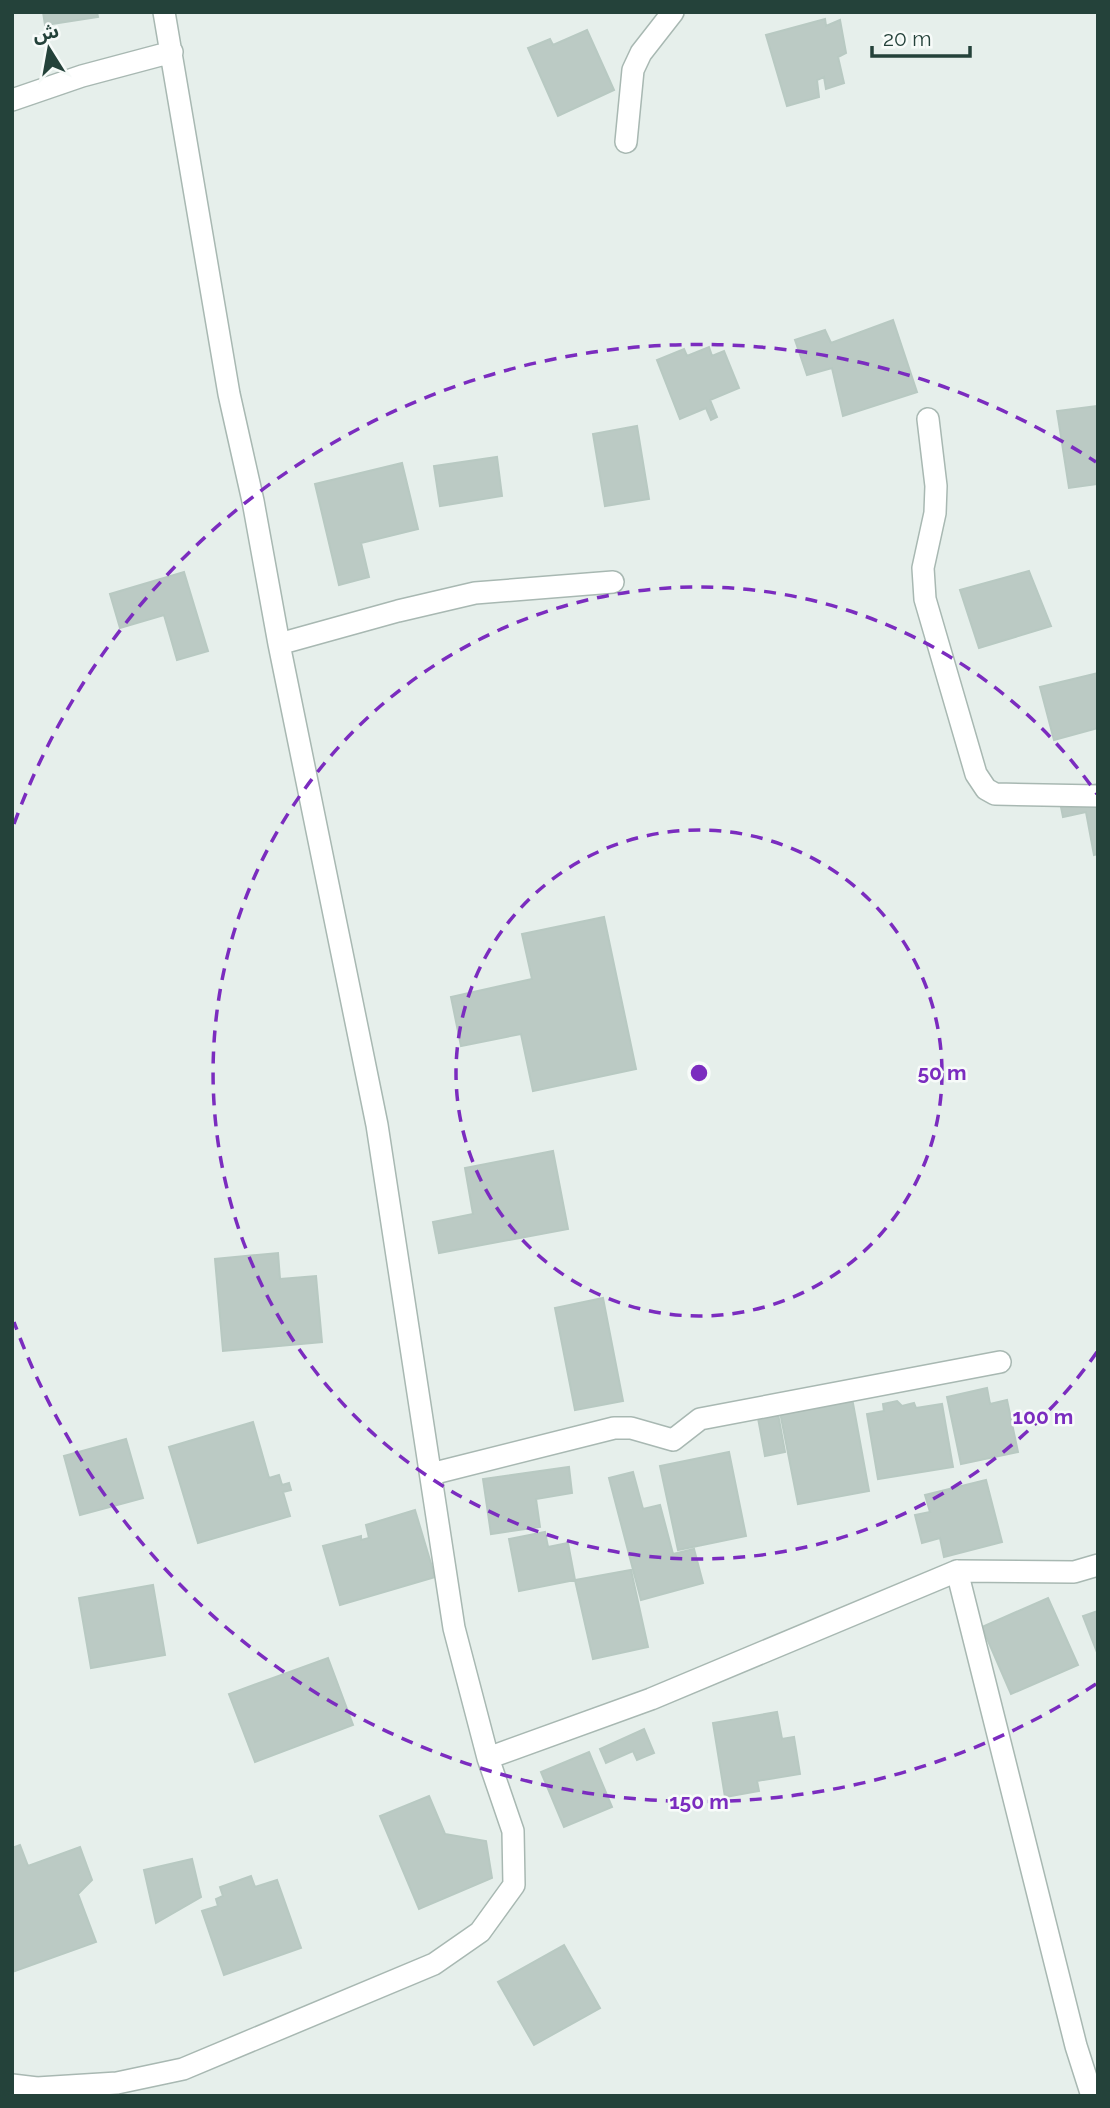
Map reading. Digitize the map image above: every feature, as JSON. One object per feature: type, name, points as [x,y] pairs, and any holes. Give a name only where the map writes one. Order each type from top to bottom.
[{"type":"street","points":[[12,2085],[37,2088],[117,2083],[183,2069],[434,1964],[480,1932],[514,1885],[513,1831],[488,1758],[454,1628],[377,1125],[279,644],[253,501],[229,394],[164,12]]},
{"type":"street","points":[[626,142],[633,70],[640,54],[673,12]]},
{"type":"street","points":[[12,100],[82,76],[172,52]]},
{"type":"street","points":[[928,419],[936,486],[935,513],[923,568],[925,599],[976,774],[986,789],[995,794],[1098,796]]},
{"type":"street","points":[[279,644],[475,593],[613,582]]},
{"type":"street","points":[[431,1474],[614,1429],[631,1427],[673,1440],[701,1419],[1000,1362]]},
{"type":"street","points":[[488,1758],[651,1699],[957,1571],[1074,1572],[1098,1565]]},
{"type":"street","points":[[957,1571],[1076,2046],[1092,2096]]},
{"type":"building","points":[[43,12],[97,12],[98,17],[45,25]]},
{"type":"building","points":[[825,19],[826,26],[840,20],[846,53],[838,57],[844,83],[826,89],[824,77],[817,80],[819,97],[787,106],[766,35]]},
{"type":"building","points":[[587,30],[614,90],[558,116],[528,48],[550,39],[553,45]]},
{"type":"building","points":[[893,320],[917,392],[843,416],[832,368],[807,375],[795,340],[825,330],[831,343]]},
{"type":"building","points":[[709,347],[712,356],[724,351],[739,388],[710,400],[717,417],[711,420],[706,408],[680,419],[657,360],[684,349],[687,356]]},
{"type":"building","points":[[1098,406],[1098,484],[1069,488],[1057,411]]},
{"type":"building","points":[[637,426],[649,499],[605,506],[593,434]]},
{"type":"building","points":[[497,457],[502,496],[440,506],[434,466]]},
{"type":"building","points":[[402,463],[418,529],[361,543],[369,577],[339,585],[315,484]]},
{"type":"building","points":[[1029,571],[1051,626],[979,648],[960,590]]},
{"type":"building","points":[[184,572],[208,651],[177,660],[164,615],[120,628],[110,594]]},
{"type":"building","points":[[1098,673],[1098,728],[1054,740],[1040,687]]},
{"type":"building","points":[[1098,784],[1098,854],[1094,855],[1086,812],[1063,817],[1058,792]]},
{"type":"building","points":[[604,917],[636,1069],[533,1091],[521,1034],[461,1046],[451,997],[532,979],[522,934]]},
{"type":"building","points":[[553,1151],[568,1229],[439,1253],[433,1222],[473,1214],[465,1168]]},
{"type":"building","points":[[278,1253],[280,1279],[316,1276],[322,1342],[223,1351],[215,1259]]},
{"type":"building","points":[[603,1298],[623,1401],[575,1410],[555,1308]]},
{"type":"building","points":[[987,1388],[990,1404],[1007,1400],[1018,1452],[961,1464],[947,1397]]},
{"type":"building","points":[[852,1398],[869,1491],[798,1504],[780,1412]]},
{"type":"building","points":[[897,1401],[902,1406],[914,1403],[916,1408],[942,1404],[953,1467],[878,1479],[867,1414],[884,1411],[883,1404]]},
{"type":"building","points":[[778,1414],[785,1452],[765,1456],[758,1418]]},
{"type":"building","points":[[253,1422],[269,1478],[279,1475],[282,1485],[289,1483],[291,1490],[283,1492],[290,1516],[198,1543],[169,1447]]},
{"type":"building","points":[[126,1439],[143,1498],[80,1515],[64,1456]]},
{"type":"building","points":[[729,1452],[746,1536],[678,1550],[660,1466]]},
{"type":"building","points":[[569,1467],[572,1493],[536,1499],[540,1527],[491,1534],[483,1479]]},
{"type":"building","points":[[633,1472],[643,1509],[660,1505],[673,1554],[694,1549],[703,1583],[641,1600],[609,1478]]},
{"type":"building","points":[[986,1480],[1002,1542],[944,1557],[940,1538],[922,1543],[915,1515],[930,1512],[925,1495]]},
{"type":"building","points":[[415,1510],[435,1577],[340,1605],[323,1546],[361,1536],[361,1540],[369,1538],[366,1525]]},
{"type":"building","points":[[545,1532],[548,1547],[568,1543],[575,1580],[519,1591],[509,1539]]},
{"type":"building","points":[[631,1570],[648,1647],[593,1659],[575,1580]]},
{"type":"building","points":[[153,1585],[165,1655],[91,1668],[79,1598]]},
{"type":"building","points":[[1048,1598],[1078,1665],[1011,1694],[982,1627]]},
{"type":"building","points":[[1098,1611],[1098,1655],[1083,1616]]},
{"type":"building","points":[[328,1658],[353,1725],[255,1762],[229,1694]]},
{"type":"building","points":[[777,1712],[782,1739],[794,1737],[800,1774],[757,1781],[759,1791],[725,1797],[713,1723]]},
{"type":"building","points":[[644,1729],[654,1753],[637,1760],[633,1751],[606,1763],[600,1749]]},
{"type":"building","points":[[589,1752],[612,1807],[564,1827],[541,1772]]},
{"type":"building","points":[[429,1796],[445,1834],[486,1841],[492,1878],[419,1909],[380,1816]]},
{"type":"building","points":[[20,1845],[28,1866],[80,1847],[92,1880],[78,1894],[96,1942],[12,1972],[12,1848]]},
{"type":"building","points":[[192,1859],[201,1897],[156,1923],[144,1870]]},
{"type":"building","points":[[251,1876],[255,1887],[277,1880],[301,1948],[224,1975],[202,1911],[218,1906],[216,1899],[223,1896],[220,1887]]},
{"type":"building","points":[[564,1945],[600,2008],[534,2045],[498,1982]]}]
